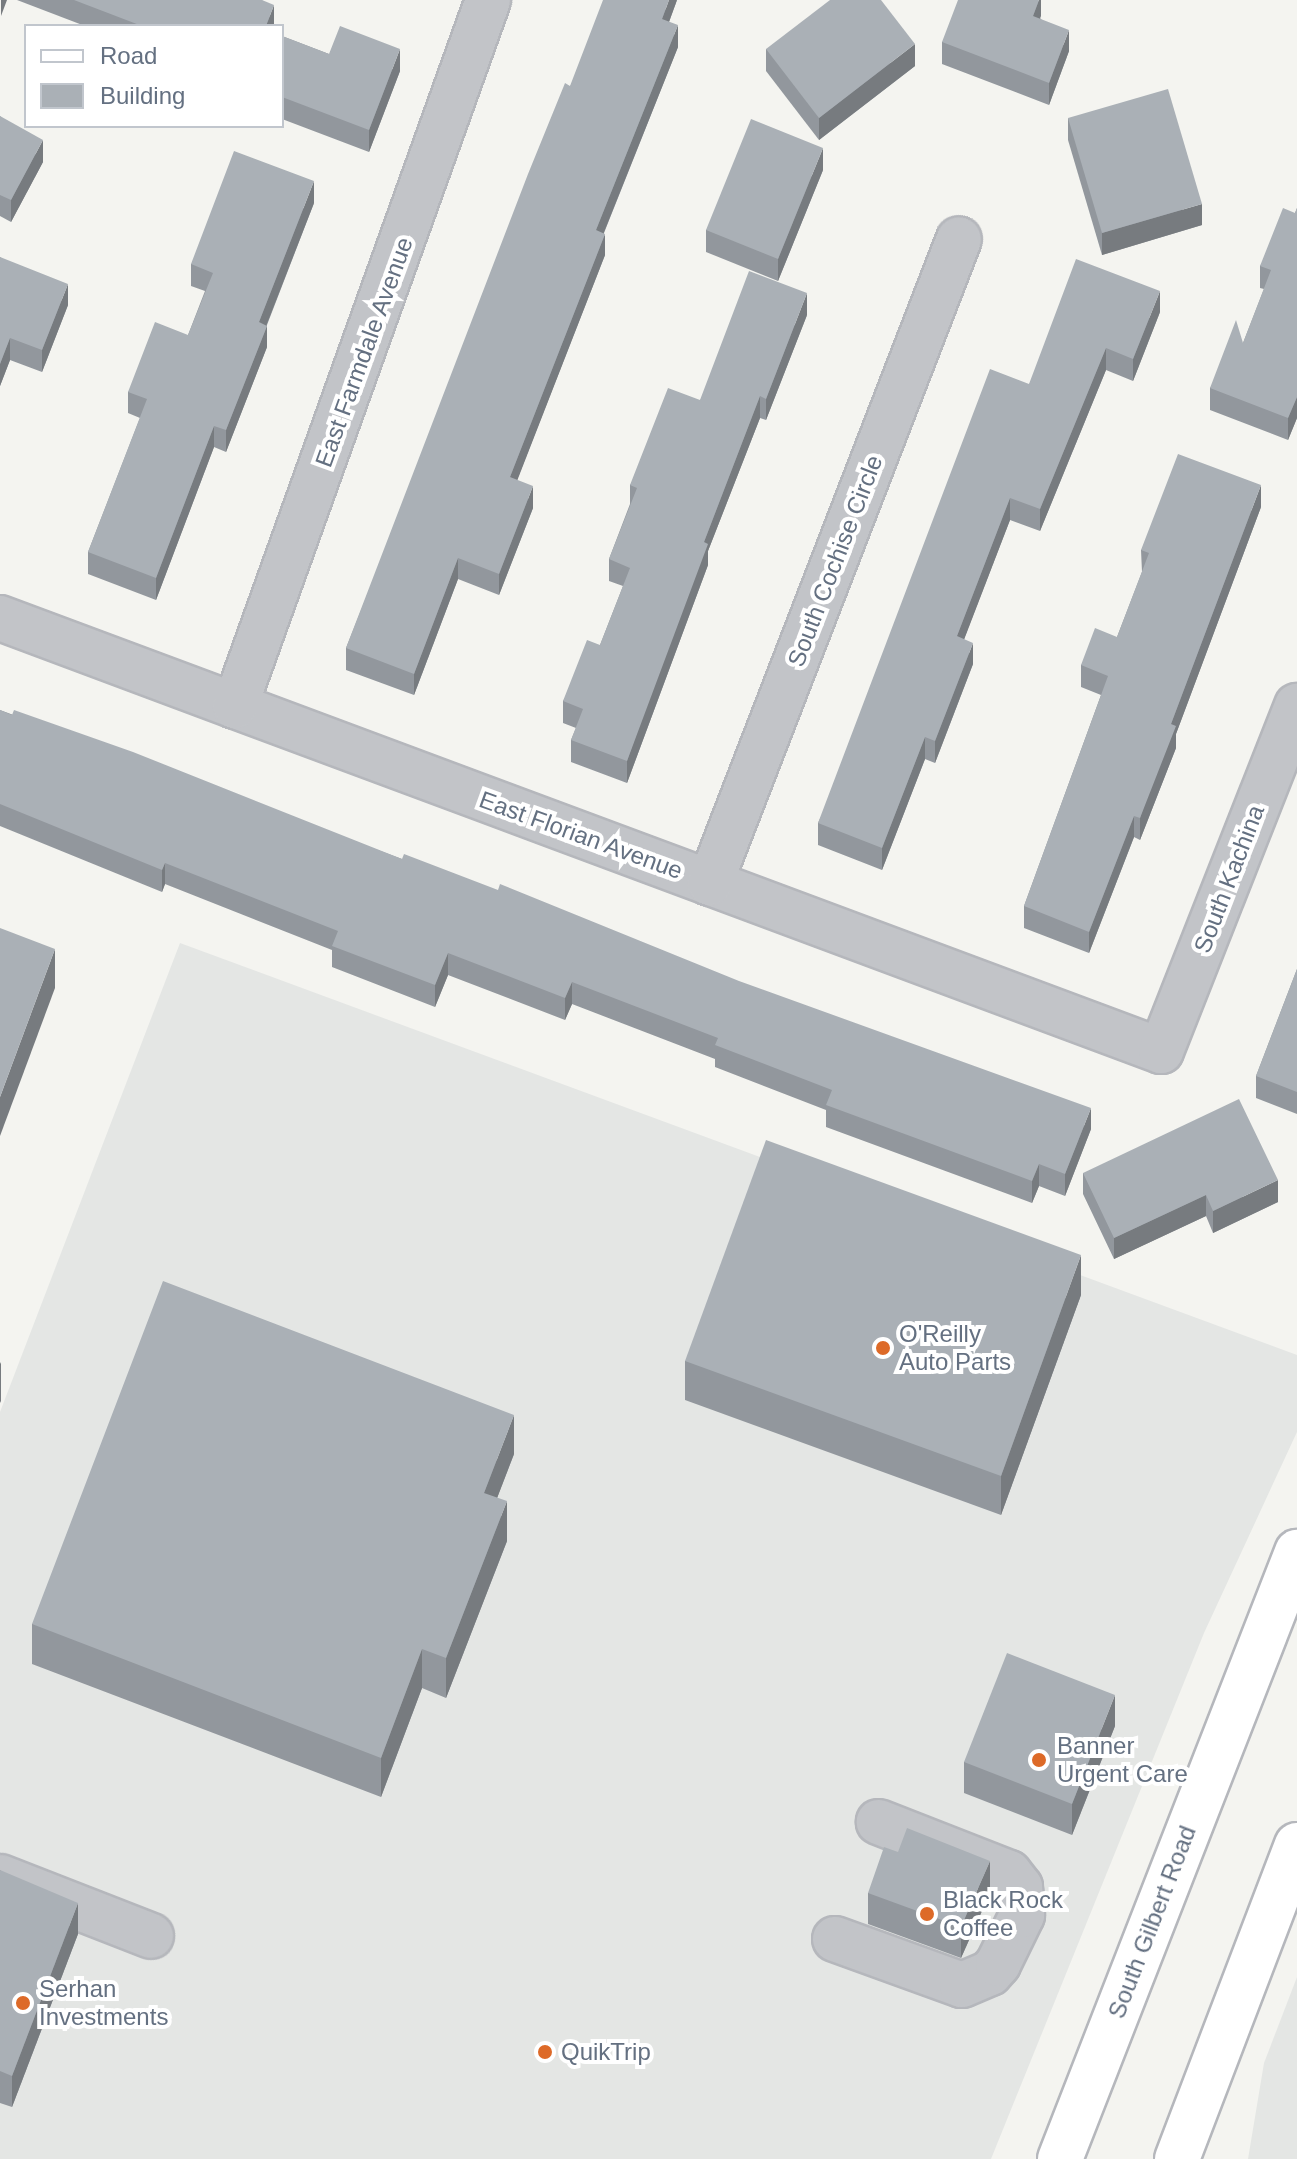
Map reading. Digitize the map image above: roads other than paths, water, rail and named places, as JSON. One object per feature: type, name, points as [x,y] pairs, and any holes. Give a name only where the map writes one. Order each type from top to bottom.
[{"type":"main road","name":"South Gilbert Road","points":[[1060,2159],[1297,1552]]},
{"type":"main road","points":[[1177,2159],[1297,1845]]},
{"type":"street","name":"East Farmdale Avenue","points":[[235,706],[488,0]]},
{"type":"street","name":"South Cochise Circle","points":[[710,883],[959,239]]},
{"type":"street","name":"East Florian Avenue","points":[[0,618],[1161,1051]]},
{"type":"street","name":"South Kachina","points":[[1161,1051],[1297,706]]},
{"type":"street","points":[[835,1939],[962,1985],[990,1973],[998,1964],[1022,1915],[1020,1887],[1009,1873],[879,1822]]},
{"type":"street","points":[[0,1877],[151,1936]]},
{"type":"place","name":"O'Reilly Auto Parts","points":[[883,1348]]},
{"type":"place","name":"Banner Urgent Care","points":[[1039,1760]]},
{"type":"place","name":"Black Rock Coffee","points":[[927,1914]]},
{"type":"place","name":"Serhan Investments","points":[[23,2003]]},
{"type":"place","name":"QuikTrip","points":[[545,2052]]}]
